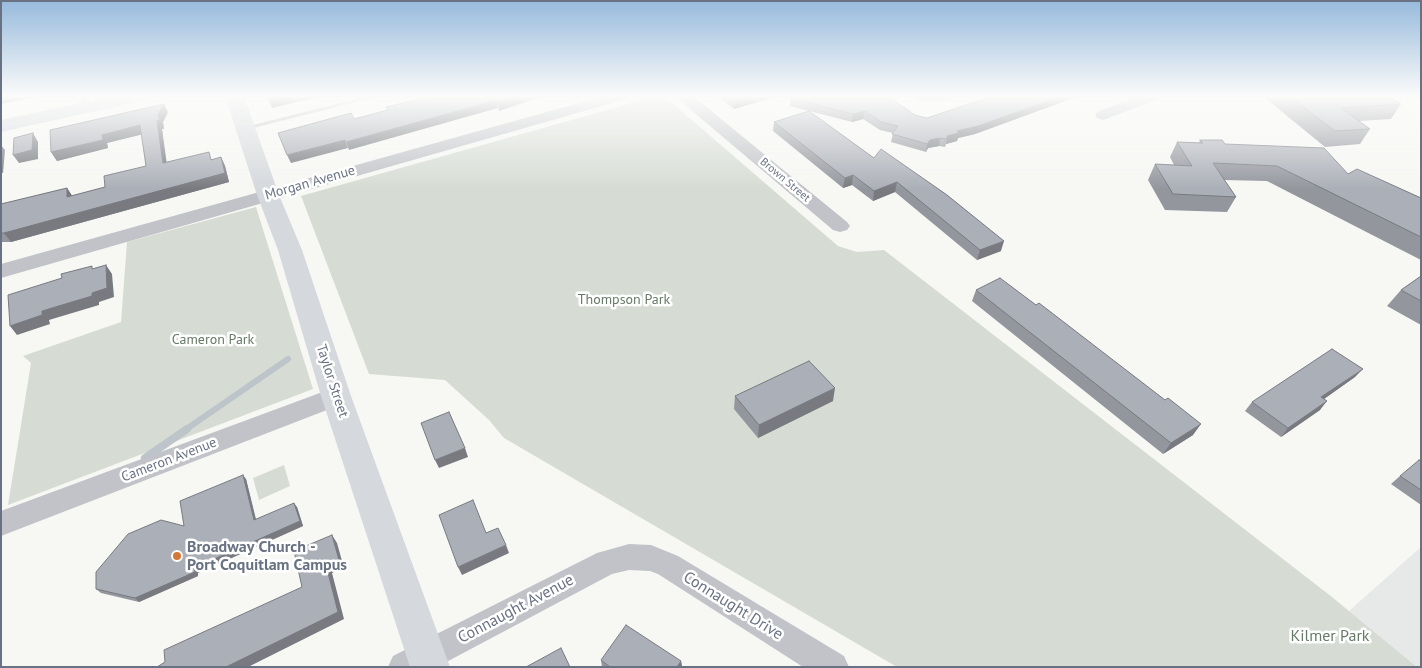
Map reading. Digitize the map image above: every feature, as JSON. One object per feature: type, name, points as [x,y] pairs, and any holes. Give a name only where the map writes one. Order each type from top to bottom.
[{"type":"street","name":"Morgan Avenue","points":[[1,271],[509,127]]},
{"type":"street","name":"Brown Street","points":[[721,127],[840,226]]},
{"type":"street","name":"Taylor Street","points":[[245,128],[268,195],[290,250],[420,663]]},
{"type":"street","name":"Cameron Avenue","points":[[1,524],[336,396]]},
{"type":"street","name":"Connaught Avenue","points":[[420,663],[606,562],[629,557]]},
{"type":"street","name":"Connaught Drive","points":[[629,557],[651,558],[668,566],[833,667]]},
{"type":"shaded area","points":[[1421,547],[1421,667],[1417,667],[1349,611]]},
{"type":"green space","name":"Thompson Park","points":[[546,127],[700,127],[838,246],[857,252],[884,250],[1332,597],[1417,667],[897,667],[504,438],[489,420],[445,380],[369,374],[301,196]]},
{"type":"green space","name":"Cameron Park","points":[[256,207],[313,389],[8,505],[31,363],[23,356],[121,322],[127,242]]},
{"type":"green space","points":[[284,465],[290,486],[259,500],[253,478]]},
{"type":"building","points":[[62,127],[132,127],[102,135],[103,140],[51,152],[50,130]]},
{"type":"building","points":[[140,127],[158,127],[163,163],[209,152],[211,160],[221,157],[225,173],[1,233],[1,204],[67,188],[67,197],[105,187],[104,176],[146,166]]},
{"type":"building","points":[[299,127],[399,127],[346,142],[345,140],[287,155],[278,133]]},
{"type":"building","points":[[781,127],[831,127],[874,158],[881,149],[947,195],[1004,241],[980,250],[897,182],[874,191],[853,175],[845,178]]},
{"type":"building","points":[[897,127],[973,127],[957,131],[959,133],[947,136],[947,139],[930,140],[927,144],[892,134]]},
{"type":"building","points":[[1330,127],[1367,127],[1370,129],[1335,131]]},
{"type":"building","points":[[33,133],[32,150],[13,155],[14,138]]},
{"type":"building","points":[[1200,140],[1222,140],[1225,144],[1324,148],[1348,174],[1357,169],[1421,198],[1421,237],[1277,166],[1213,163],[1236,197],[1173,194],[1155,164],[1192,166],[1177,142],[1203,143]]},
{"type":"building","points":[[106,265],[107,288],[92,293],[92,296],[42,311],[42,315],[10,326],[8,295],[62,278],[61,274],[92,266],[92,269]]},
{"type":"building","points":[[1421,276],[1421,301],[1401,290]]},
{"type":"building","points":[[1000,278],[1036,305],[1039,303],[1165,400],[1168,398],[1201,424],[1171,443],[976,290]]},
{"type":"building","points":[[1332,349],[1363,369],[1321,397],[1327,401],[1288,428],[1252,402]]},
{"type":"building","points":[[809,361],[835,388],[759,425],[735,396]]},
{"type":"building","points":[[449,412],[465,448],[435,460],[421,423]]},
{"type":"building","points":[[1419,460],[1421,461],[1421,490],[1400,476]]},
{"type":"building","name":"Broadway Church - Port Coquitlam Campus","points":[[243,475],[254,520],[294,503],[300,521],[194,568],[195,572],[135,598],[96,589],[96,572],[128,534],[161,520],[184,526],[180,501]]},
{"type":"building","points":[[473,500],[486,533],[498,528],[506,545],[458,567],[439,515]]},
{"type":"building","points":[[332,535],[339,560],[326,565],[338,612],[226,667],[157,667],[165,662],[164,650],[302,587],[294,551]]},
{"type":"building","points":[[626,625],[681,661],[677,667],[610,667],[601,660]]},
{"type":"building","points":[[561,648],[570,667],[526,667]]},
{"type":"waterway","points":[[185,430],[288,359]]},
{"type":"waterway","points":[[145,458],[187,429]]},
{"type":"place","name":"Broadway Church - Port Coquitlam Campus","points":[[177,556]]},
{"type":"park label","name":"Kilmer Park","points":[[1330,636]]}]
